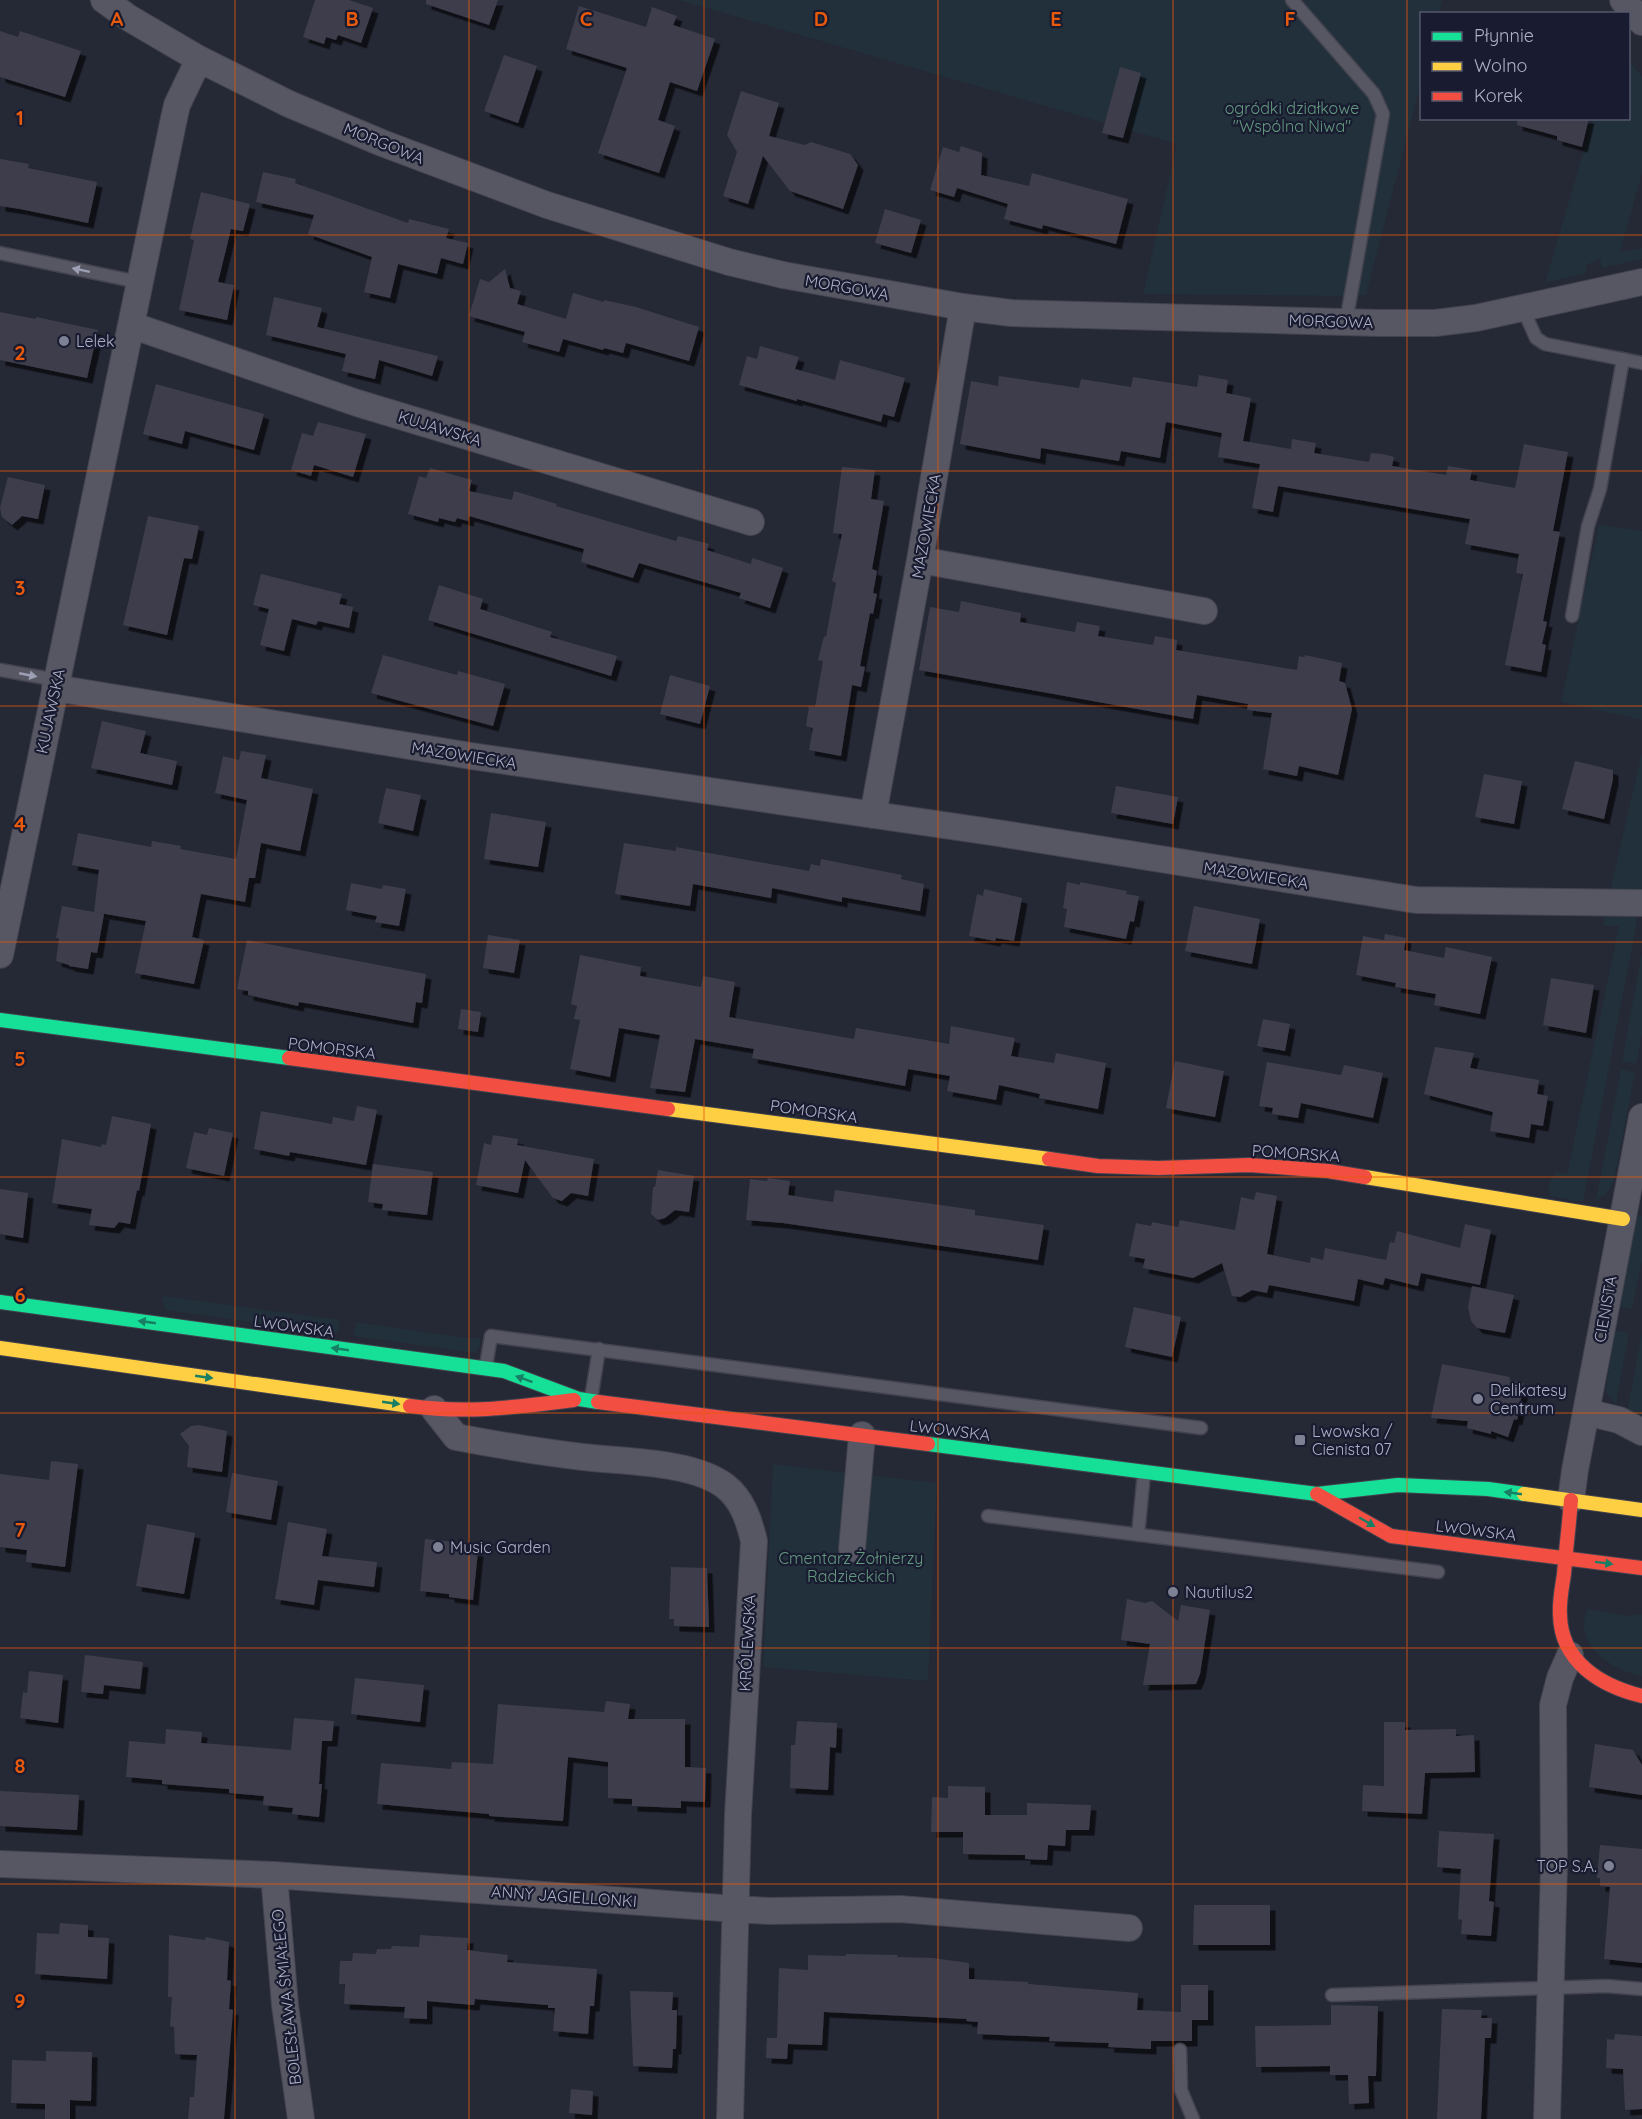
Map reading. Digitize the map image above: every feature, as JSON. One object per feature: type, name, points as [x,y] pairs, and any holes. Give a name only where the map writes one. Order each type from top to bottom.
[{"type":"main road","name":"POMORSKA","points":[[0,1020],[1098,1166],[1158,1168],[1249,1165],[1328,1171],[1623,1219]]},
{"type":"main road","name":"LWOWSKA","points":[[0,1302],[504,1371],[584,1400],[1317,1494],[1398,1485],[1488,1490],[1642,1510]]},
{"type":"main road","name":"LWOWSKA","points":[[0,1348],[434,1409],[496,1410],[584,1400]]},
{"type":"main road","name":"LWOWSKA","points":[[10,1363],[42,1354]]},
{"type":"main road","name":"LWOWSKA","points":[[1317,1494],[1391,1536],[1642,1568]]},
{"type":"main road","points":[[1571,1500],[1559,1619],[1563,1639],[1570,1655],[1584,1671],[1610,1686],[1642,1696]]},
{"type":"street","name":"MORGOWA","points":[[104,0],[129,18],[199,59],[289,104],[382,143],[547,205],[783,276],[1011,313],[1435,323],[1523,309],[1642,282]]},
{"type":"street","points":[[1623,0],[1642,21]]},
{"type":"street","name":"KUJAWSKA","points":[[0,955],[131,326],[138,282],[177,105],[199,59]]},
{"type":"street","name":"MAZOWIECKA","points":[[873,815],[963,307]]},
{"type":"street","name":"KUJAWSKA","points":[[131,326],[357,403],[752,522]]},
{"type":"street","points":[[920,560],[1204,610]]},
{"type":"street","name":"MAZOWIECKA","points":[[56,684],[471,756],[998,833],[1416,900],[1642,903]]},
{"type":"street","name":"CIENISTA","points":[[1571,1500],[1642,1117]]},
{"type":"street","name":"KRÓLEWSKA","points":[[434,1409],[456,1437],[703,1473],[725,1486],[740,1503],[750,1520],[754,1541],[739,1804],[730,2119]]},
{"type":"street","points":[[1586,1412],[1619,1420],[1642,1432]]},
{"type":"street","points":[[852,1549],[862,1435]]},
{"type":"street","points":[[1547,2119],[1554,1866],[1553,1705],[1560,1678],[1570,1655]]},
{"type":"street","name":"ANNY JAGIELLONKI","points":[[0,1864],[274,1875],[769,1911],[900,1909],[1129,1928]]},
{"type":"street","name":"BOLESŁAWA ŚMIAŁEGO","points":[[274,1875],[285,2005],[301,2119]]},
{"type":"lane","points":[[1292,0],[1374,94],[1383,114],[1346,322]]},
{"type":"lane","points":[[0,253],[138,282]]},
{"type":"lane","points":[[1523,309],[1536,338],[1545,344],[1642,363]]},
{"type":"lane","points":[[1572,616],[1588,526],[1600,489],[1623,359]]},
{"type":"lane","points":[[0,670],[56,684]]},
{"type":"lane","points":[[485,1369],[491,1336],[1201,1428]]},
{"type":"lane","points":[[584,1400],[599,1349]]},
{"type":"lane","points":[[1138,1536],[1144,1472]]},
{"type":"lane","points":[[988,1516],[1438,1572]]},
{"type":"lane","points":[[1332,1995],[1606,1986],[1642,1989]]},
{"type":"lane","points":[[1180,2050],[1181,2090],[1192,2119]]},
{"type":"green space","name":"ogródki działkowe \"Wspólna Niwa\"","points":[[679,0],[1443,0],[1439,12],[1420,12],[1420,87],[1366,295],[1143,294],[1177,144]]},
{"type":"green space","points":[[1630,62],[1642,76],[1642,173],[1620,252],[1642,248],[1642,259],[1602,268],[1600,259],[1586,265],[1586,273],[1545,283],[1593,120],[1630,120]]},
{"type":"green space","points":[[1599,524],[1642,531],[1642,720],[1561,702]]},
{"type":"green space","points":[[1642,752],[1642,891],[1610,891]]},
{"type":"green space","points":[[1605,915],[1638,917],[1583,1202],[1551,1196],[1548,1190],[1551,1177],[1554,1177],[1555,1172],[1567,1174],[1619,926],[1603,926]]},
{"type":"green space","points":[[1642,952],[1642,1035],[1636,1064],[1622,1061]]},
{"type":"green space","points":[[1621,1069],[1635,1073],[1614,1181],[1605,1195],[1596,1200]]},
{"type":"green space","points":[[1637,1215],[1642,1216],[1642,1262],[1632,1309],[1620,1306]]},
{"type":"green space","points":[[164,1296],[339,1320],[340,1330],[337,1334],[166,1310],[162,1301]]},
{"type":"green space","points":[[356,1322],[465,1338],[480,1338],[480,1345],[476,1353],[353,1336]]},
{"type":"green space","points":[[1614,1330],[1629,1333],[1616,1404],[1607,1394],[1606,1389]]},
{"type":"green space","points":[[1642,1332],[1642,1422],[1627,1412]]},
{"type":"green space","name":"Cmentarz Żołnierzy Radzieckich","points":[[773,1464],[937,1483],[928,1681],[763,1667]]},
{"type":"green space","points":[[1587,1609],[1628,1616],[1642,1614],[1642,1676],[1614,1666],[1597,1654],[1586,1638],[1584,1621]]},
{"type":"building","points":[[315,0],[349,0],[373,8],[361,43],[338,35],[336,40],[326,37],[324,44],[303,37]]},
{"type":"building","points":[[426,0],[498,0],[489,25],[426,4]]},
{"type":"building","points":[[579,6],[646,27],[652,7],[677,16],[673,25],[715,39],[697,91],[670,82],[658,120],[675,126],[659,173],[598,153],[627,68],[566,49]]},
{"type":"building","points":[[0,31],[18,37],[20,31],[81,51],[65,97],[0,77]]},
{"type":"building","points":[[504,55],[537,66],[518,123],[484,111]]},
{"type":"building","points":[[1120,67],[1141,73],[1123,138],[1102,133]]},
{"type":"building","points":[[741,91],[779,103],[769,136],[805,145],[811,142],[850,154],[858,165],[843,209],[790,191],[763,156],[748,204],[723,196],[737,152],[727,135]]},
{"type":"building","points":[[1518,120],[1589,120],[1582,147],[1557,140],[1557,136],[1517,125]]},
{"type":"building","points":[[961,146],[982,153],[981,175],[1029,186],[1032,173],[1128,199],[1116,244],[1043,225],[1042,229],[1004,219],[1008,204],[957,188],[954,197],[930,190],[943,147],[959,152]]},
{"type":"building","points":[[0,159],[29,164],[28,168],[97,182],[88,223],[0,206]]},
{"type":"building","points":[[263,172],[296,179],[295,183],[408,223],[409,219],[449,229],[446,238],[468,243],[463,264],[441,258],[437,274],[398,264],[390,298],[364,292],[372,257],[308,234],[314,215],[256,202]]},
{"type":"building","points":[[201,192],[250,204],[243,231],[231,229],[218,282],[234,285],[227,320],[179,310],[194,240],[190,239]]},
{"type":"building","points":[[885,209],[921,220],[911,253],[875,243]]},
{"type":"building","points":[[505,269],[510,288],[521,291],[517,304],[566,319],[573,293],[604,302],[604,300],[636,307],[699,327],[689,361],[626,343],[623,353],[563,339],[559,352],[522,342],[525,332],[469,316],[480,279],[489,282]]},
{"type":"building","points":[[274,297],[322,308],[317,327],[438,356],[432,376],[379,360],[375,379],[342,371],[346,354],[266,335]]},
{"type":"building","points":[[0,312],[98,330],[87,378],[0,360]]},
{"type":"building","points":[[760,346],[799,357],[795,369],[835,380],[840,360],[905,378],[894,417],[883,414],[881,422],[739,385],[747,356],[757,359]]},
{"type":"building","points":[[1199,375],[1228,380],[1226,393],[1251,398],[1243,441],[1291,449],[1292,439],[1316,443],[1314,453],[1369,462],[1371,453],[1383,454],[1394,457],[1392,466],[1446,475],[1448,466],[1472,470],[1470,480],[1515,488],[1524,444],[1568,452],[1553,531],[1560,532],[1543,621],[1547,622],[1542,644],[1546,645],[1541,672],[1505,665],[1523,574],[1516,573],[1519,554],[1465,544],[1470,519],[1278,486],[1273,512],[1252,508],[1260,464],[1218,457],[1222,433],[1166,422],[1160,458],[1121,451],[1119,461],[1041,448],[1040,459],[960,444],[971,381],[998,386],[999,376],[1079,388],[1081,379],[1131,387],[1133,377],[1197,387]]},
{"type":"building","points":[[156,384],[264,414],[254,450],[185,431],[182,444],[143,434]]},
{"type":"building","points":[[318,422],[366,434],[353,477],[314,465],[311,476],[291,470],[302,433],[313,436]]},
{"type":"building","points":[[842,467],[875,470],[871,499],[884,501],[872,569],[877,571],[873,593],[877,594],[873,614],[870,613],[860,666],[865,667],[861,687],[852,685],[841,756],[809,750],[813,728],[806,726],[809,706],[815,707],[823,661],[818,660],[824,636],[826,637],[836,583],[832,581],[842,534],[833,533]]},
{"type":"building","points":[[430,468],[472,480],[469,491],[512,500],[514,491],[557,504],[556,506],[676,541],[678,536],[709,544],[707,550],[751,564],[752,558],[783,568],[770,608],[739,598],[741,593],[639,563],[633,578],[581,562],[584,549],[469,516],[468,521],[457,518],[455,522],[439,518],[438,522],[408,514],[419,476],[426,478]]},
{"type":"building","points":[[8,477],[45,485],[38,519],[22,516],[12,525],[2,517],[0,508]]},
{"type":"building","points":[[148,516],[199,526],[192,559],[184,558],[167,635],[123,625]]},
{"type":"building","points":[[261,574],[342,594],[339,604],[353,607],[349,628],[318,621],[316,625],[292,619],[284,651],[260,645],[269,609],[253,605]]},
{"type":"building","points":[[439,585],[483,599],[480,609],[552,632],[550,637],[617,656],[611,676],[428,620]]},
{"type":"building","points":[[961,601],[1021,613],[1020,622],[1075,632],[1077,622],[1100,626],[1098,636],[1153,645],[1155,636],[1167,638],[1177,640],[1176,650],[1297,670],[1299,656],[1304,657],[1305,655],[1342,663],[1339,681],[1345,683],[1352,709],[1338,775],[1299,766],[1297,776],[1263,769],[1272,713],[1247,710],[1248,704],[1197,695],[1193,719],[919,670],[930,607],[959,612]]},
{"type":"building","points":[[383,655],[457,675],[458,671],[505,684],[493,726],[371,693]]},
{"type":"building","points":[[670,675],[710,686],[700,724],[660,714]]},
{"type":"building","points":[[102,721],[146,731],[140,753],[177,761],[172,785],[91,768]]},
{"type":"building","points":[[241,751],[266,755],[261,778],[313,789],[300,851],[261,843],[255,878],[249,878],[245,902],[201,894],[192,937],[204,940],[194,984],[135,973],[146,921],[94,912],[99,870],[72,865],[78,833],[151,847],[152,841],[181,846],[180,849],[236,859],[247,800],[215,793],[223,756],[239,760]]},
{"type":"building","points":[[1575,761],[1613,770],[1604,819],[1562,809]]},
{"type":"building","points":[[1484,774],[1522,781],[1514,824],[1475,817]]},
{"type":"building","points":[[1116,786],[1178,797],[1173,824],[1111,813]]},
{"type":"building","points":[[386,788],[421,795],[413,831],[378,823]]},
{"type":"building","points":[[491,813],[546,822],[538,867],[484,859]]},
{"type":"building","points":[[624,843],[676,851],[676,847],[809,871],[811,864],[820,866],[821,859],[902,875],[901,879],[924,884],[920,911],[842,897],[842,902],[772,888],[771,898],[693,884],[690,906],[615,894]]},
{"type":"building","points":[[1067,882],[1080,885],[1080,882],[1127,891],[1126,894],[1139,896],[1134,922],[1130,921],[1126,939],[1064,927],[1067,909],[1063,908]]},
{"type":"building","points":[[351,883],[382,889],[383,885],[406,889],[399,926],[375,922],[377,916],[346,910]]},
{"type":"building","points":[[984,889],[1022,898],[1014,941],[996,938],[995,941],[969,936],[977,894],[983,896]]},
{"type":"building","points":[[62,906],[104,914],[97,953],[91,952],[88,969],[56,961],[59,938],[56,938]]},
{"type":"building","points":[[1194,906],[1260,919],[1252,964],[1185,951]]},
{"type":"building","points":[[1385,934],[1406,938],[1404,950],[1444,958],[1446,947],[1492,957],[1480,1014],[1434,1005],[1436,994],[1395,987],[1396,983],[1356,975],[1363,936],[1384,940]]},
{"type":"building","points":[[488,935],[520,940],[514,973],[483,968]]},
{"type":"building","points":[[247,940],[426,974],[422,1003],[416,1002],[413,1023],[299,1002],[298,1006],[248,995],[248,991],[237,989]]},
{"type":"building","points":[[580,955],[641,967],[640,976],[701,987],[703,976],[735,982],[729,1017],[854,1039],[856,1028],[949,1044],[951,1026],[1015,1038],[1011,1056],[1054,1063],[1056,1053],[1106,1063],[1098,1109],[1039,1098],[1040,1094],[999,1085],[996,1100],[947,1091],[950,1076],[908,1069],[905,1086],[752,1058],[754,1049],[695,1039],[685,1092],[650,1088],[660,1035],[619,1028],[610,1077],[570,1069],[580,1020],[574,1019],[577,1006],[571,1004]]},
{"type":"building","points":[[1551,978],[1594,985],[1586,1033],[1543,1025]]},
{"type":"building","points":[[461,1009],[481,1012],[478,1032],[458,1029]]},
{"type":"building","points":[[1263,1019],[1290,1024],[1285,1051],[1257,1046]]},
{"type":"building","points":[[1435,1047],[1474,1053],[1470,1068],[1539,1080],[1537,1094],[1548,1096],[1543,1126],[1531,1124],[1529,1138],[1490,1131],[1493,1112],[1424,1094]]},
{"type":"building","points":[[1175,1061],[1224,1071],[1215,1117],[1166,1108]]},
{"type":"building","points":[[1267,1062],[1341,1075],[1344,1065],[1383,1073],[1373,1118],[1301,1103],[1298,1118],[1272,1114],[1273,1108],[1259,1106]]},
{"type":"building","points":[[357,1106],[377,1110],[366,1165],[290,1152],[289,1156],[254,1149],[261,1111],[332,1124],[333,1117],[354,1121]]},
{"type":"building","points":[[112,1116],[151,1124],[139,1191],[137,1190],[130,1224],[119,1222],[114,1228],[89,1225],[92,1209],[52,1203],[62,1139],[101,1147],[102,1144],[106,1145]]},
{"type":"building","points":[[209,1128],[233,1133],[224,1176],[186,1168],[194,1132],[207,1135]]},
{"type":"building","points":[[493,1135],[518,1139],[517,1145],[594,1159],[588,1196],[571,1193],[562,1201],[553,1198],[525,1160],[518,1193],[476,1185],[484,1143],[491,1145]]},
{"type":"building","points":[[373,1164],[433,1172],[427,1215],[382,1210],[383,1204],[368,1202]]},
{"type":"building","points":[[658,1170],[694,1176],[689,1212],[675,1210],[665,1218],[658,1220],[651,1214],[653,1187],[655,1187]]},
{"type":"building","points":[[768,1178],[790,1181],[788,1195],[833,1202],[835,1190],[975,1210],[975,1215],[1044,1225],[1038,1260],[783,1223],[746,1220],[750,1179],[767,1181]]},
{"type":"building","points":[[0,1189],[28,1193],[23,1238],[0,1234]]},
{"type":"building","points":[[1256,1192],[1277,1196],[1267,1254],[1310,1263],[1311,1257],[1323,1260],[1325,1248],[1386,1260],[1390,1242],[1394,1243],[1397,1231],[1460,1248],[1465,1224],[1491,1230],[1480,1285],[1421,1273],[1418,1286],[1385,1278],[1383,1285],[1358,1279],[1354,1301],[1269,1285],[1267,1293],[1252,1290],[1240,1297],[1232,1296],[1222,1263],[1193,1278],[1143,1268],[1145,1259],[1129,1256],[1136,1223],[1151,1226],[1152,1222],[1178,1227],[1180,1220],[1235,1230],[1241,1197],[1254,1200]]},
{"type":"building","points":[[1472,1286],[1514,1295],[1505,1333],[1477,1328],[1471,1321],[1468,1307]]},
{"type":"building","points":[[1134,1307],[1181,1317],[1172,1357],[1125,1347]]},
{"type":"building","name":"Delikatesy Centrum","points":[[1442,1364],[1510,1377],[1509,1380],[1524,1383],[1517,1420],[1514,1419],[1508,1437],[1491,1431],[1491,1434],[1467,1428],[1468,1421],[1431,1418]]},
{"type":"building","points":[[199,1425],[227,1431],[222,1472],[187,1467],[189,1446],[180,1434],[191,1426]]},
{"type":"building","points":[[51,1461],[78,1464],[65,1567],[26,1562],[27,1550],[0,1547],[0,1474],[49,1480]]},
{"type":"building","points":[[232,1473],[278,1481],[271,1520],[226,1512]]},
{"type":"building","points":[[288,1522],[327,1529],[322,1556],[377,1562],[374,1587],[318,1580],[314,1605],[275,1599]]},
{"type":"building","points":[[147,1524],[195,1533],[184,1594],[136,1586]]},
{"type":"building","points":[[425,1539],[454,1542],[454,1549],[478,1551],[473,1600],[449,1597],[449,1594],[420,1591]]},
{"type":"building","points":[[671,1567],[707,1568],[709,1627],[674,1626],[674,1619],[669,1619]]},
{"type":"building","points":[[1127,1599],[1145,1603],[1152,1601],[1178,1621],[1181,1605],[1210,1610],[1200,1674],[1196,1684],[1143,1685],[1150,1644],[1121,1640]]},
{"type":"building","points":[[85,1655],[143,1662],[140,1689],[104,1685],[103,1694],[81,1692]]},
{"type":"building","points":[[29,1671],[63,1675],[58,1723],[20,1718],[23,1692],[27,1693]]},
{"type":"building","points":[[355,1678],[424,1685],[420,1722],[351,1714]]},
{"type":"building","points":[[606,1701],[630,1704],[628,1719],[685,1719],[685,1767],[706,1768],[705,1802],[681,1801],[681,1808],[632,1806],[632,1799],[608,1798],[608,1762],[568,1757],[563,1821],[377,1804],[381,1763],[451,1769],[452,1762],[493,1764],[498,1704],[604,1712]]},
{"type":"building","points":[[294,1718],[334,1721],[332,1741],[322,1741],[319,1817],[292,1814],[293,1808],[263,1805],[264,1796],[229,1793],[229,1789],[162,1784],[162,1780],[126,1777],[129,1741],[165,1744],[166,1729],[202,1732],[201,1743],[291,1750]]},
{"type":"building","points":[[797,1721],[837,1723],[836,1748],[830,1747],[828,1790],[790,1788],[791,1745],[795,1745]]},
{"type":"building","points":[[1384,1722],[1405,1722],[1405,1730],[1456,1729],[1456,1736],[1474,1735],[1475,1772],[1425,1773],[1422,1814],[1362,1811],[1363,1785],[1384,1786]]},
{"type":"building","points":[[1595,1744],[1633,1750],[1642,1765],[1642,1795],[1589,1787]]},
{"type":"building","points":[[948,1786],[985,1787],[985,1815],[1027,1815],[1027,1803],[1091,1805],[1089,1830],[1066,1830],[1065,1846],[1048,1845],[1047,1860],[1025,1859],[1025,1855],[963,1854],[963,1832],[931,1832],[932,1797],[948,1798]]},
{"type":"building","points":[[0,1791],[79,1795],[77,1830],[0,1826]]},
{"type":"building","points":[[1439,1831],[1494,1834],[1489,1901],[1494,1902],[1491,1936],[1461,1934],[1462,1920],[1458,1919],[1461,1869],[1437,1867]]},
{"type":"building","points":[[1600,1845],[1642,1849],[1642,1963],[1604,1959],[1610,1887],[1600,1886],[1600,1878],[1597,1878]]},
{"type":"building","points":[[1194,1905],[1270,1905],[1270,1945],[1193,1945]]},
{"type":"building","points":[[60,1923],[88,1925],[88,1937],[109,1938],[107,1979],[35,1974],[37,1933],[59,1934]]},
{"type":"building","points":[[169,1935],[205,1940],[206,1937],[229,1942],[227,1980],[231,1981],[229,2009],[233,2010],[224,2119],[188,2119],[190,2097],[194,2097],[197,2055],[175,2054],[174,2027],[170,2026],[172,1997],[168,1997]]},
{"type":"building","points":[[420,1935],[468,1938],[467,1950],[508,1955],[507,1962],[597,1969],[594,2006],[590,2006],[588,2034],[553,2031],[555,2008],[548,2008],[548,2005],[475,1999],[474,2005],[427,2001],[427,2019],[404,2018],[405,2007],[344,2004],[345,1984],[339,1984],[340,1961],[352,1961],[353,1953],[376,1954],[377,1949],[391,1949],[392,1946],[419,1947]]},
{"type":"building","points":[[846,1954],[898,1955],[897,1957],[933,1958],[969,1963],[969,1979],[1028,1982],[1028,1984],[1138,1993],[1137,2010],[1181,2012],[1181,1985],[1208,1985],[1208,2020],[1192,2020],[1192,2041],[1151,2041],[1151,2049],[1108,2047],[1109,2043],[1049,2041],[1050,2037],[977,2034],[978,2022],[966,2021],[967,2019],[824,2012],[822,2045],[788,2044],[787,2059],[766,2058],[767,2038],[777,2038],[779,1968],[808,1970],[808,1955],[846,1956]]},
{"type":"building","points":[[630,1991],[673,1992],[672,2010],[677,2010],[676,2049],[673,2049],[672,2068],[633,2066]]},
{"type":"building","points":[[1331,2005],[1378,2006],[1376,2076],[1368,2076],[1369,2103],[1349,2104],[1348,2075],[1330,2075],[1330,2066],[1256,2067],[1255,2026],[1331,2025]]},
{"type":"building","points":[[1442,2009],[1482,2010],[1481,2018],[1492,2018],[1491,2038],[1485,2038],[1481,2119],[1437,2119]]},
{"type":"building","points":[[1615,2034],[1642,2036],[1642,2109],[1625,2110],[1623,2069],[1606,2068],[1607,2039],[1614,2040]]},
{"type":"building","points":[[46,2051],[92,2052],[91,2101],[70,2100],[70,2119],[45,2119],[45,2104],[11,2103],[12,2060],[46,2061]]},
{"type":"building","points":[[571,2089],[593,2091],[592,2115],[569,2113]]},
{"type":"traffic: fast","points":[[0,1020],[289,1058]]},
{"type":"traffic: fast","points":[[0,1302],[504,1371],[579,1399],[598,1402]]},
{"type":"traffic: fast","points":[[928,1444],[1317,1494],[1398,1485],[1488,1489],[1524,1494]]},
{"type":"traffic: slow","points":[[668,1109],[1049,1159]]},
{"type":"traffic: slow","points":[[1365,1177],[1623,1219]]},
{"type":"traffic: slow","points":[[0,1348],[410,1406]]},
{"type":"traffic: slow","points":[[1524,1494],[1642,1510]]},
{"type":"traffic: jam","points":[[289,1058],[668,1109]]},
{"type":"traffic: jam","points":[[1049,1159],[1098,1166],[1158,1168],[1249,1165],[1328,1171],[1365,1177]]},
{"type":"traffic: jam","points":[[410,1406],[472,1409],[574,1400]]},
{"type":"traffic: jam","points":[[598,1402],[928,1444]]},
{"type":"traffic: jam","points":[[1317,1494],[1391,1536],[1642,1568]]},
{"type":"traffic: jam","points":[[1571,1500],[1560,1605],[1562,1632],[1567,1646],[1576,1659],[1598,1678],[1612,1686],[1642,1696]]},
{"type":"place","name":"Lelek","points":[[64,341]]},
{"type":"place","name":"Delikatesy Centrum","points":[[1478,1399]]},
{"type":"place","name":"Lwowska / Cienista 07","points":[[1300,1440]]},
{"type":"place","name":"Music Garden","points":[[438,1547]]},
{"type":"place","name":"Nautilus2","points":[[1173,1592]]},
{"type":"place","name":"TOP S.A.","points":[[1609,1866]]}]
